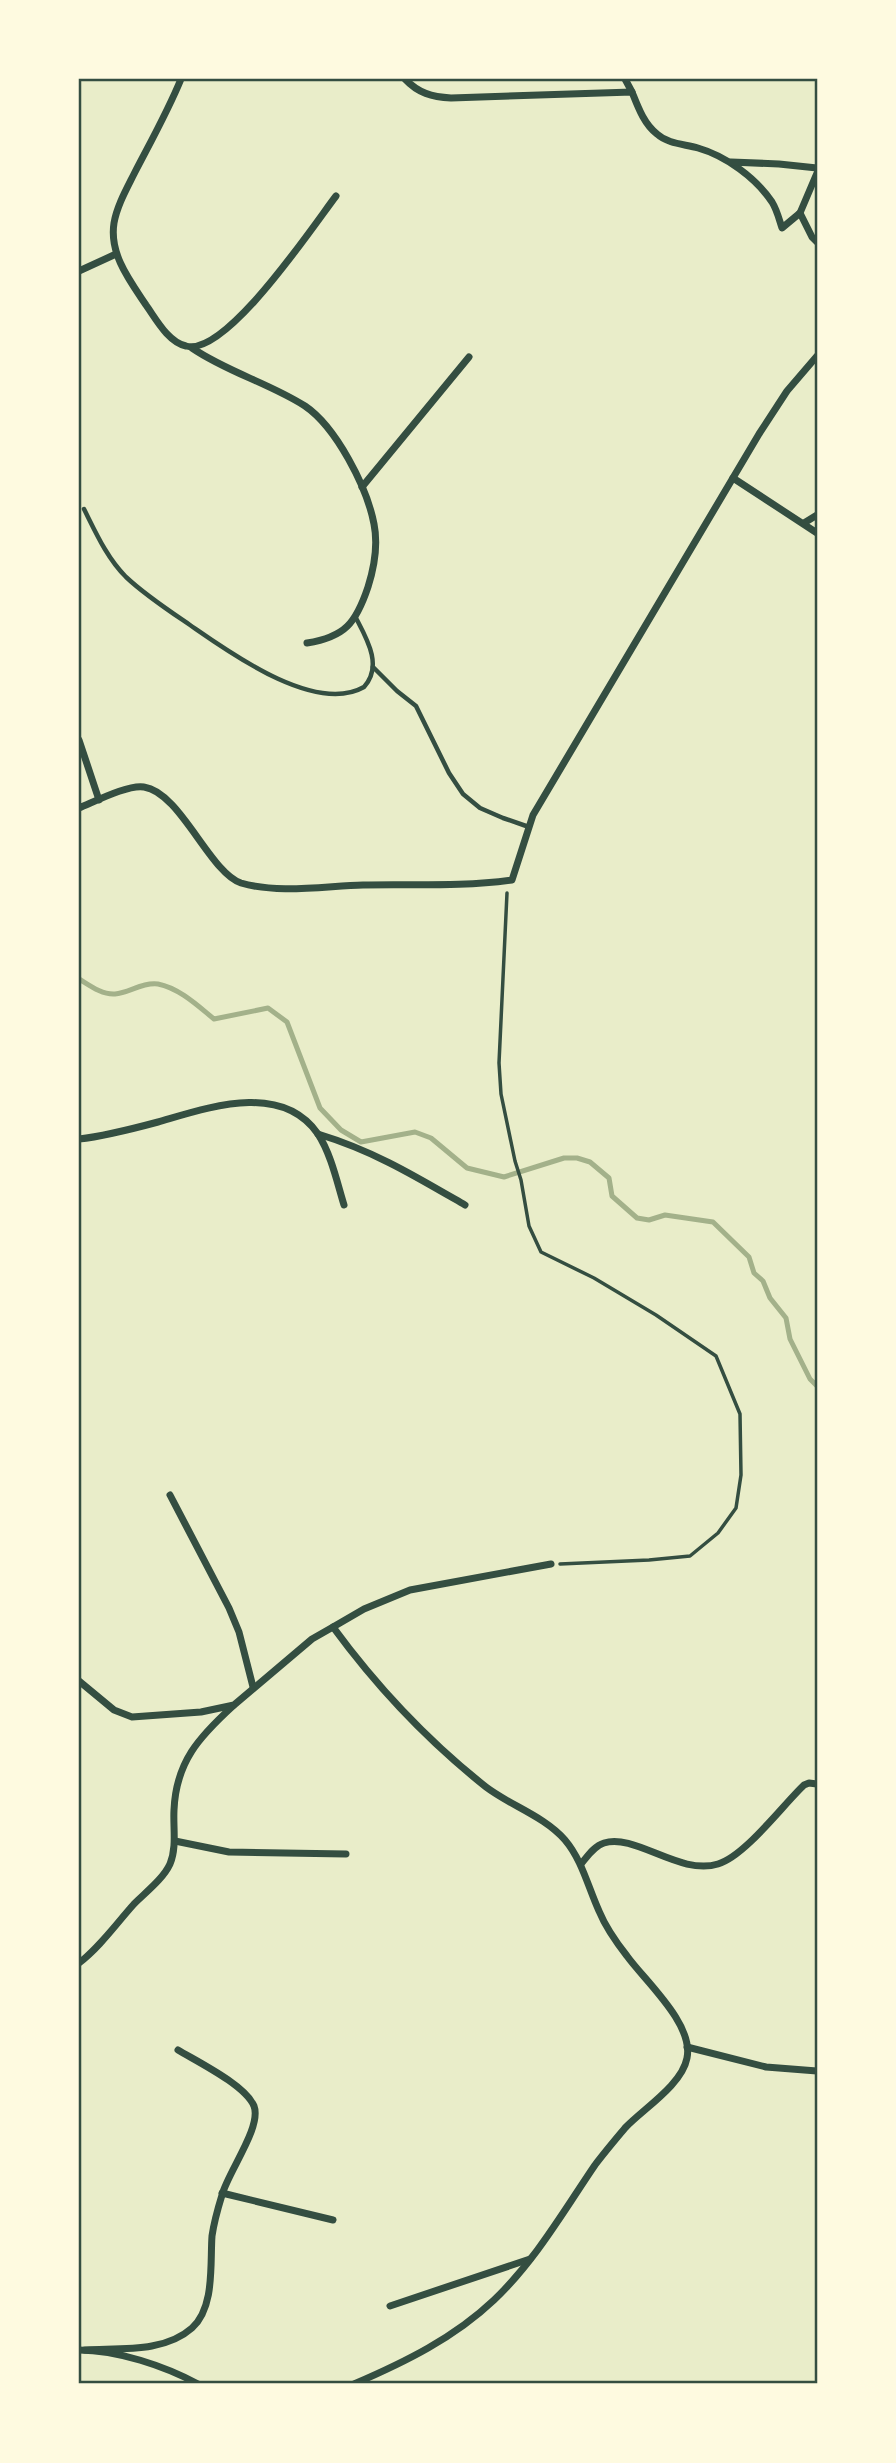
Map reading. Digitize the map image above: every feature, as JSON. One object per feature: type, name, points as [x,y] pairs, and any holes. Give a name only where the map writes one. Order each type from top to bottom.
[{"type":"street","points":[[181,79],[122,199],[113,231],[116,254],[157,321],[178,343],[191,347],[208,359],[288,397],[315,414],[340,446],[362,487],[374,525],[375,541],[369,584],[356,618],[348,627],[335,636],[307,643]]},
{"type":"street","points":[[405,79],[422,93],[451,98],[632,92]]},
{"type":"street","points":[[625,79],[641,112],[656,133],[671,142],[701,149],[728,162],[759,186],[774,205],[782,228],[800,213],[817,173]]},
{"type":"street","points":[[728,162],[817,168]]},
{"type":"street","points":[[191,347],[205,344],[230,328],[272,281],[336,196]]},
{"type":"street","points":[[800,213],[817,242]]},
{"type":"street","points":[[79,271],[116,254]]},
{"type":"street","points":[[362,487],[469,356]]},
{"type":"street","points":[[79,808],[144,786],[159,794],[174,808],[219,866],[239,883],[314,889],[345,885],[485,884],[512,880],[533,815],[733,478],[787,391],[817,356]]},
{"type":"street","points":[[733,478],[817,533]]},
{"type":"street","points":[[804,523],[817,515]]},
{"type":"street","points":[[79,740],[99,800]]},
{"type":"street","points":[[79,1139],[129,1129],[200,1109],[236,1103],[272,1105],[298,1116],[318,1134],[367,1150],[465,1205]]},
{"type":"street","points":[[318,1134],[344,1205]]},
{"type":"street","points":[[170,1495],[229,1608],[239,1632],[253,1687]]},
{"type":"street","points":[[79,1963],[102,1942],[171,1862],[175,1841],[174,1803],[180,1773],[189,1753],[201,1737],[253,1687],[312,1639],[364,1609],[410,1590],[551,1564]]},
{"type":"street","points":[[333,1628],[380,1687],[434,1742],[489,1788],[565,1840],[581,1864],[610,1933],[667,2005],[680,2027],[688,2057],[673,2083],[625,2129],[596,2164],[553,2230],[494,2300],[464,2325],[402,2364],[354,2384]]},
{"type":"street","points":[[79,1681],[114,1710],[132,1717],[201,1712],[234,1705]]},
{"type":"street","points":[[581,1864],[596,1848],[610,1842],[628,1844],[697,1867],[721,1863],[743,1848],[804,1785],[817,1784]]},
{"type":"street","points":[[175,1841],[229,1852],[346,1854]]},
{"type":"street","points":[[687,2048],[766,2067],[817,2071]]},
{"type":"street","points":[[82,2350],[163,2344],[176,2339],[196,2324],[205,2306],[213,2232],[222,2193],[252,2130],[256,2111],[248,2097],[238,2088],[178,2050]]},
{"type":"street","points":[[222,2193],[333,2220]]},
{"type":"street","points":[[390,2306],[531,2259]]},
{"type":"street","points":[[82,2350],[141,2361],[176,2372],[198,2384]]},
{"type":"lane","points":[[84,509],[108,556],[127,578],[250,666],[291,685],[343,694],[364,688],[370,680],[373,667],[367,640],[356,618]]},
{"type":"lane","points":[[373,667],[416,706],[449,773],[463,794],[480,808],[529,827]]},
{"type":"path","points":[[512,880],[507,894],[499,1063],[501,1094],[515,1161],[522,1180],[529,1226],[541,1252],[646,1308],[716,1356],[740,1414],[741,1475],[736,1508],[718,1533],[690,1556],[551,1564]]},
{"type":"waterway","points":[[79,979],[110,994],[146,985],[166,986],[188,998],[214,1019],[268,1008],[287,1022],[320,1108],[341,1130],[361,1142],[415,1132],[431,1138],[467,1168],[504,1177],[564,1158],[577,1158],[590,1162],[609,1178],[612,1196],[637,1218],[649,1220],[665,1215],[713,1222],[749,1257],[754,1273],[763,1281],[770,1298],[786,1318],[790,1339],[810,1379],[817,1386]]}]
